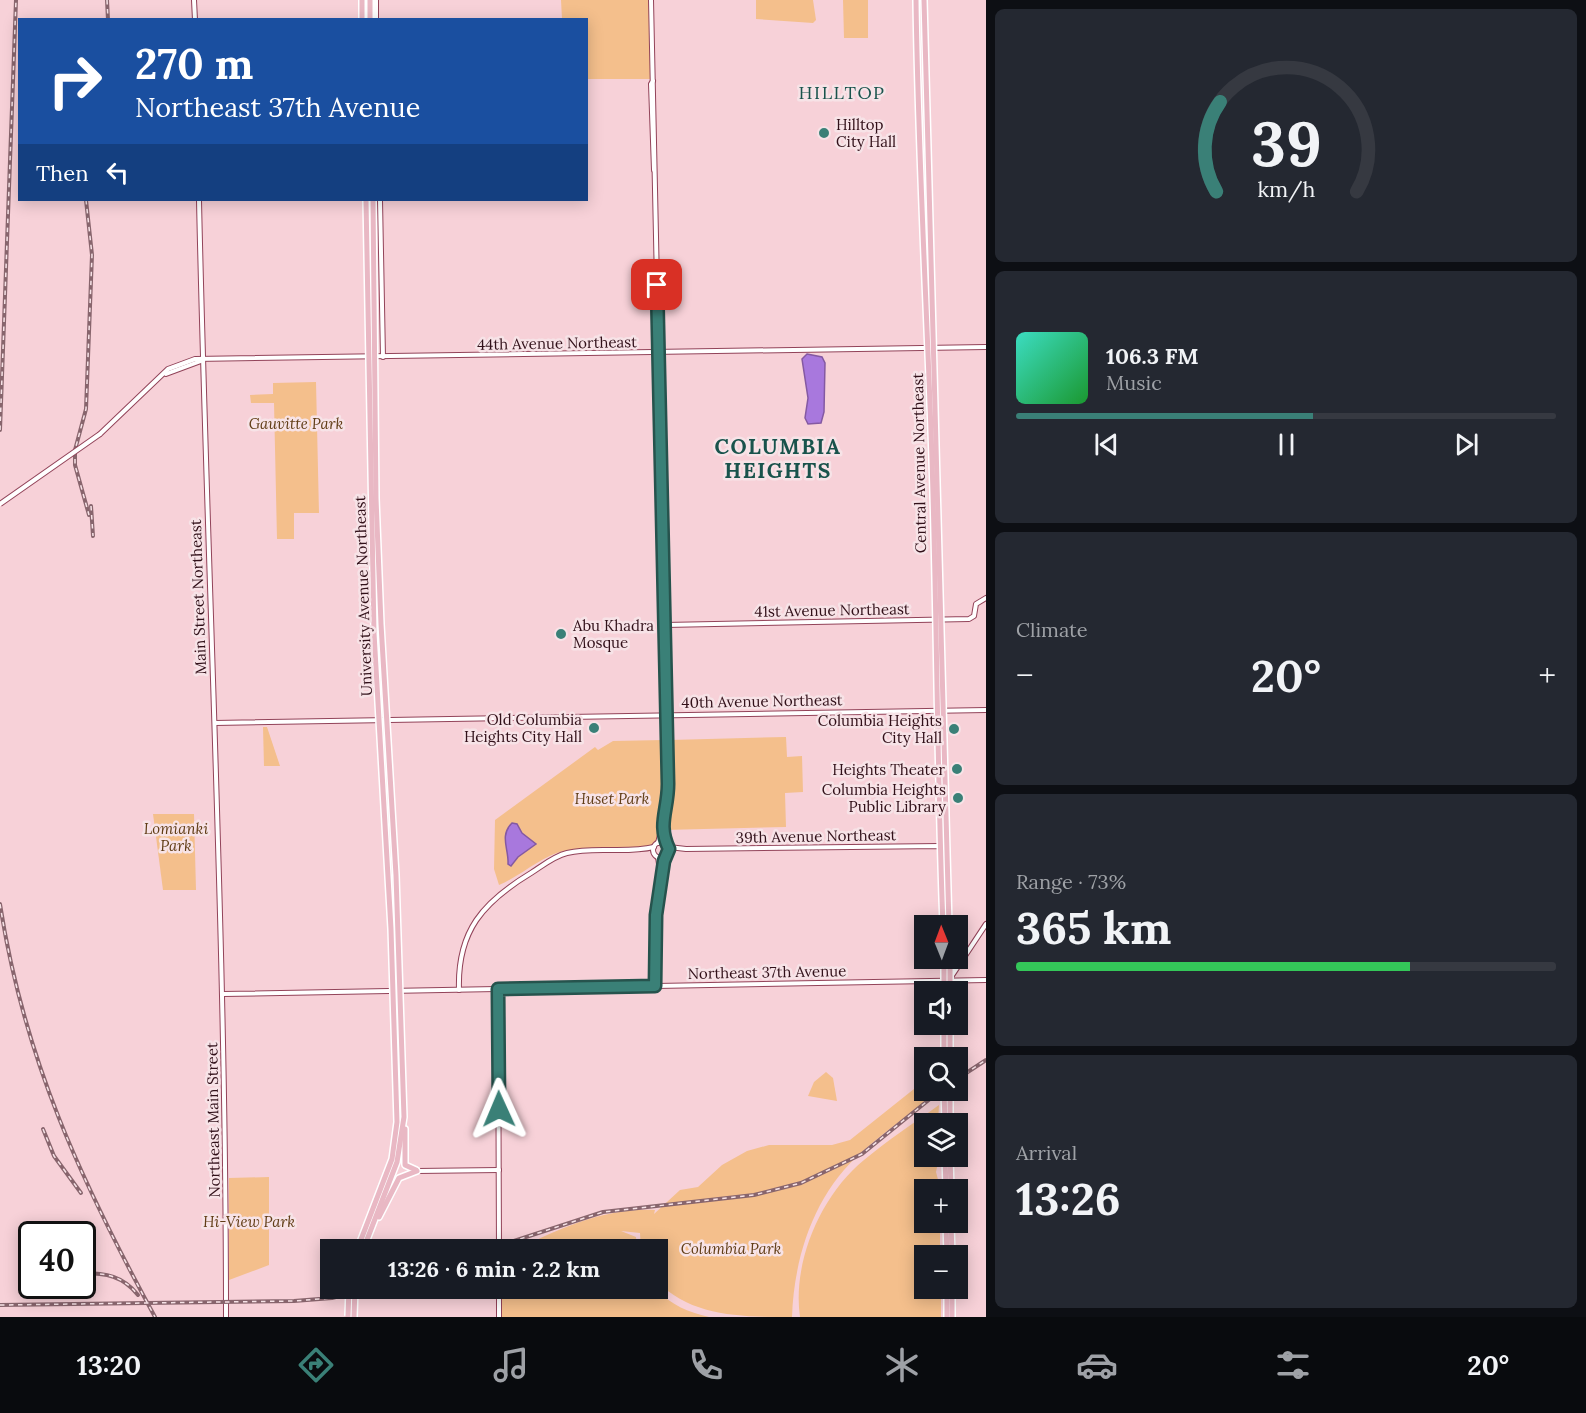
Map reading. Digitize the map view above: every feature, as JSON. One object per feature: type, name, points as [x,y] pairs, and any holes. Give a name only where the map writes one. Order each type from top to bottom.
[{"type":"main road","points":[[362,0],[362,18]]},
{"type":"main road","points":[[370,0],[370,18]]},
{"type":"main road","name":"Central Avenue Northeast","points":[[916,0],[919,165],[931,349]]},
{"type":"main road","name":"Central Avenue Northeast","points":[[924,0],[946,915]]},
{"type":"main road","name":"University Avenue Northeast","points":[[366,201],[372,357]]},
{"type":"main road","name":"University Avenue Northeast","points":[[373,201],[374,633],[383,720],[396,991]]},
{"type":"main road","name":"Central Avenue Northeast","points":[[943,847],[944,915]]},
{"type":"main road","points":[[945,969],[947,981]]},
{"type":"main road","points":[[947,981],[949,969]]},
{"type":"main road","points":[[396,991],[405,1165],[417,1171]]},
{"type":"main road","points":[[361,1239],[395,1147],[396,991]]},
{"type":"main road","points":[[367,1239],[397,1162],[404,1117]]},
{"type":"main road","points":[[370,1231],[399,1178],[417,1171]]},
{"type":"main road","points":[[348,1317],[349,1299]]},
{"type":"main road","points":[[354,1317],[355,1299]]},
{"type":"main road","points":[[947,1299],[947,1317]]},
{"type":"main road","points":[[952,1299],[952,1317]]},
{"type":"street","points":[[194,0],[195,18]]},
{"type":"street","points":[[376,0],[376,18]]},
{"type":"street","points":[[459,990],[459,964],[469,932],[483,909],[501,892],[566,853],[654,847],[658,843],[668,803],[655,171],[651,127],[651,84],[653,81],[651,0]]},
{"type":"street","name":"Main Street Northeast","points":[[199,201],[201,361],[224,994]]},
{"type":"street","points":[[380,201],[383,357]]},
{"type":"street","name":"44th Avenue Northeast","points":[[0,504],[100,434],[160,377],[201,361],[986,347]]},
{"type":"street","name":"41st Avenue Northeast","points":[[665,625],[969,619],[974,616],[976,604],[986,598]]},
{"type":"street","name":"40th Avenue Northeast","points":[[215,723],[986,710]]},
{"type":"street","points":[[655,986],[655,940],[661,874],[667,855],[662,826]]},
{"type":"street","name":"39th Avenue Northeast","points":[[658,843],[686,849],[943,847]]},
{"type":"street","points":[[654,847],[661,874]]},
{"type":"street","name":"39th Avenue Northeast","points":[[634,850],[667,855],[686,849]]},
{"type":"street","points":[[947,981],[986,924]]},
{"type":"street","name":"Northeast 37th Avenue","points":[[947,981],[986,980]]},
{"type":"street","name":"Northeast 37th Avenue","points":[[224,994],[914,982]]},
{"type":"street","points":[[498,989],[500,1239]]},
{"type":"street","name":"Northeast Main Street","points":[[224,994],[226,1317]]},
{"type":"street","points":[[417,1171],[499,1170]]},
{"type":"street","points":[[499,1299],[499,1317]]},
{"type":"green space","points":[[561,0],[651,0],[654,79],[588,79],[588,18],[562,18]]},
{"type":"green space","points":[[756,0],[813,0],[816,20],[813,23],[756,19]]},
{"type":"green space","points":[[843,0],[868,0],[868,38],[844,38]]},
{"type":"green space","name":"Gauvitte Park","points":[[316,382],[319,513],[294,513],[294,539],[277,539],[274,403],[251,403],[250,395],[273,394],[273,383]]},
{"type":"green space","points":[[263,727],[267,727],[280,766],[264,766]]},
{"type":"green space","name":"Huset Park","points":[[786,737],[787,757],[802,756],[803,792],[785,793],[786,827],[664,830],[672,802],[670,740]]},
{"type":"green space","name":"Huset Park","points":[[663,740],[664,813],[657,842],[639,848],[579,849],[560,852],[499,885],[494,869],[495,820],[595,747],[598,750],[613,741]]},
{"type":"green space","name":"Lomianki Park","points":[[153,814],[194,814],[196,890],[163,890]]},
{"type":"green space","points":[[826,1072],[833,1078],[837,1101],[808,1096],[814,1082]]},
{"type":"green space","name":"Columbia Park","points":[[914,1089],[914,1101],[926,1101],[846,1167],[820,1205],[810,1226],[797,1271],[792,1317],[736,1315],[701,1308],[685,1302],[668,1290],[668,1239],[640,1239],[640,1233],[621,1231],[636,1239],[540,1239],[601,1215],[637,1210],[655,1210],[654,1214],[680,1190],[698,1187],[722,1165],[747,1151],[769,1145],[832,1145],[850,1140]]},
{"type":"green space","points":[[939,1105],[939,1113],[928,1113]]},
{"type":"green space","points":[[914,1123],[914,1167],[937,1167],[938,1179],[914,1179],[914,1233],[940,1233],[940,1245],[914,1245],[914,1299],[941,1299],[941,1317],[800,1317],[799,1296],[805,1252],[823,1211],[849,1175],[864,1160]]},
{"type":"green space","name":"Hi-View Park","points":[[269,1177],[269,1265],[229,1280],[229,1178]]},
{"type":"green space","points":[[501,1299],[668,1299],[680,1307],[709,1317],[501,1317]]},
{"type":"shaded area","points":[[807,354],[822,357],[825,363],[824,412],[821,423],[808,424],[805,418],[808,398],[802,359]]},
{"type":"shaded area","points":[[512,823],[517,824],[522,833],[536,844],[518,857],[511,866],[508,864],[505,838]]},
{"type":"railway","points":[[0,430],[16,0]]},
{"type":"railway","points":[[107,0],[108,18]]},
{"type":"railway","points":[[86,201],[92,255],[86,409],[75,450],[75,465],[89,515]]},
{"type":"railway","points":[[91,506],[93,536]]},
{"type":"railway","points":[[0,904],[24,1015],[59,1118],[103,1217],[155,1317]]},
{"type":"railway","points":[[968,1072],[986,1060]]},
{"type":"railway","points":[[520,1239],[603,1212],[754,1195],[801,1183],[862,1154],[927,1101]]},
{"type":"railway","points":[[43,1129],[54,1156],[81,1193]]},
{"type":"railway","points":[[96,1274],[120,1280],[138,1295]]},
{"type":"railway","points":[[0,1305],[320,1299]]},
{"type":"place","name":"Hilltop City Hall","points":[[824,133]]},
{"type":"place","name":"Abu Khadra Mosque","points":[[561,634]]},
{"type":"place","name":"Old Columbia Heights City Hall","points":[[594,728]]},
{"type":"place","name":"Columbia Heights City Hall","points":[[954,729]]},
{"type":"place","name":"Heights Theater","points":[[957,769]]},
{"type":"place","name":"Columbia Heights Public Library","points":[[958,798]]},
{"type":"district","name":"HILLTOP","points":[[842,92]]},
{"type":"district","name":"COLUMBIA HEIGHTS","points":[[778,458]]},
{"type":"route","points":[[499,1109],[498,989],[655,986],[656,915],[662,885],[661,874],[665,857],[669,853],[662,826],[668,803],[668,784],[657,285]]}]
